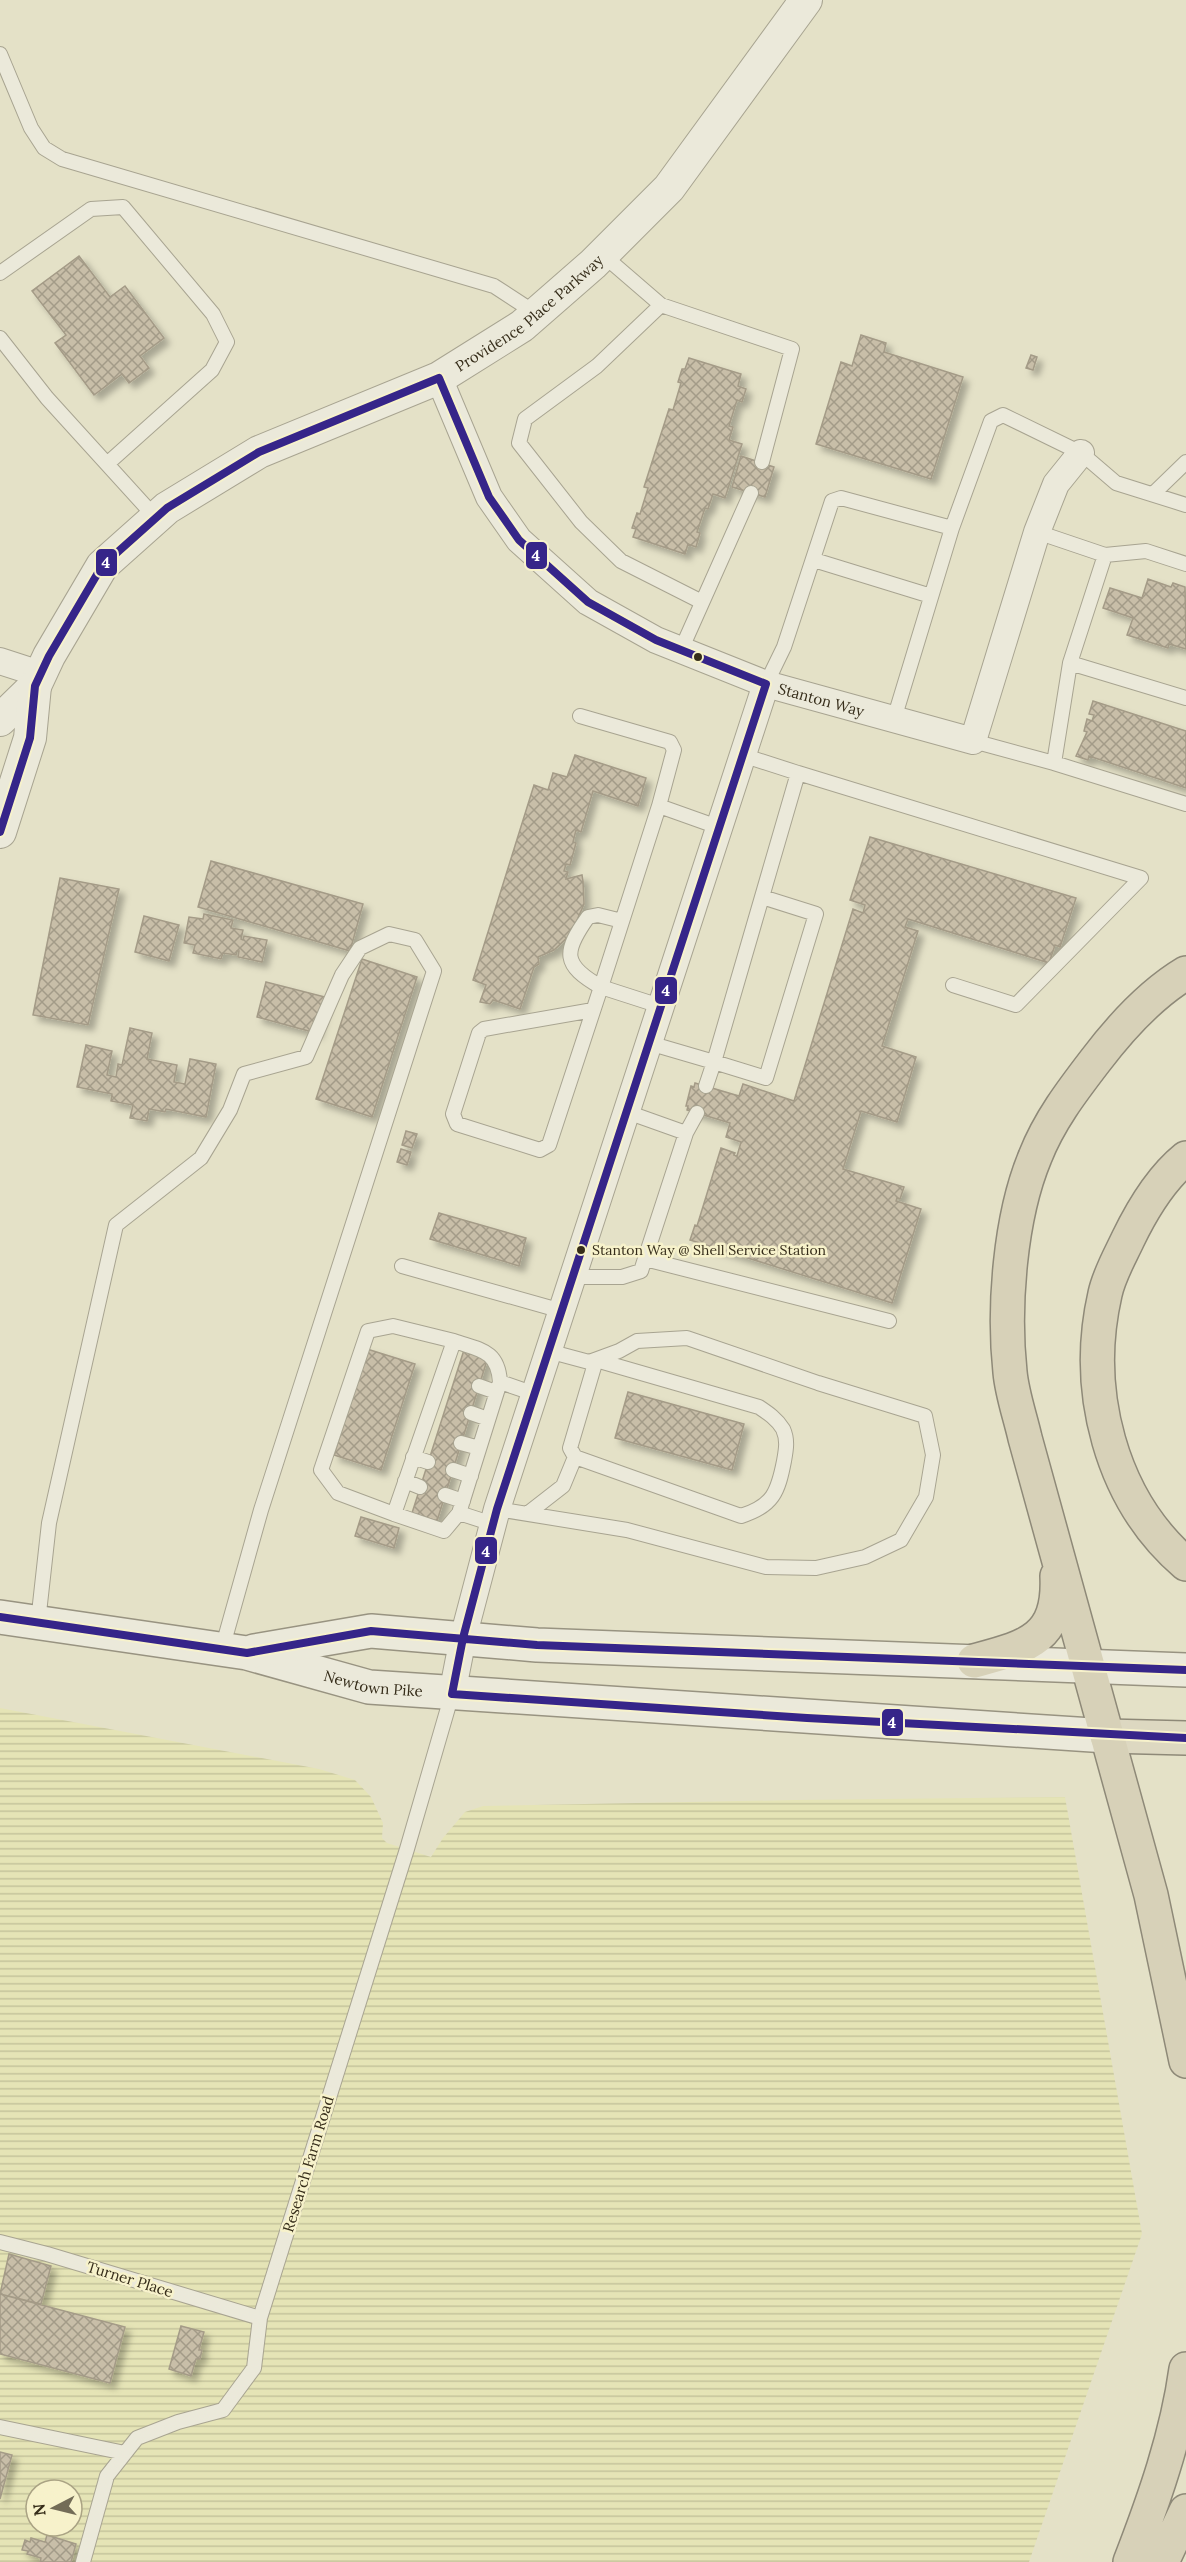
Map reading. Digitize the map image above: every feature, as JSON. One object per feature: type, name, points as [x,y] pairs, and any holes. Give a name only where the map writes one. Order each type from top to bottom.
[{"type":"highway","points":[[1186,973],[1173,980],[1117,1032],[1063,1104],[1035,1156],[1017,1214],[1008,1301],[1010,1372],[1024,1438],[1151,1895],[1186,2061]]},
{"type":"highway","points":[[1186,1158],[1155,1191],[1143,1211],[1105,1292],[1099,1338],[1098,1382],[1103,1425],[1117,1466],[1140,1512],[1174,1554],[1186,1564]]},
{"type":"highway","points":[[974,1660],[1026,1645],[1040,1635],[1055,1611],[1058,1593],[1055,1551]]},
{"type":"highway","name":"Newtown Pike","points":[[1107,1736],[1186,1738]]},
{"type":"highway","points":[[1130,2562],[1155,2498],[1182,2395],[1186,2369]]},
{"type":"highway","points":[[1162,2562],[1186,2511]]},
{"type":"main road","name":"Newtown Pike","points":[[0,1617],[234,1651],[369,1688],[1107,1736]]},
{"type":"main road","name":"Newtown Pike","points":[[234,1651],[371,1631],[537,1645],[974,1660],[1186,1670]]},
{"type":"street","name":"Providence Place Parkway","points":[[0,720],[38,680],[102,566],[167,508],[259,452],[439,378],[522,326],[537,314],[603,255],[669,188],[806,0]]},
{"type":"street","points":[[439,378],[489,497],[519,540],[588,602],[656,640],[766,684]]},
{"type":"street","points":[[973,741],[1037,532],[1056,484],[1081,453]]},
{"type":"street","points":[[0,661],[38,680]]},
{"type":"street","name":"Providence Place Parkway","points":[[0,832],[30,738],[38,680]]},
{"type":"street","name":"Stanton Way","points":[[452,1694],[463,1638],[495,1516],[766,684],[973,741]]},
{"type":"lane","points":[[0,54],[31,128],[44,148],[62,159],[494,286],[537,314]]},
{"type":"lane","points":[[0,273],[90,209],[123,207],[213,314],[227,342],[212,370],[107,464]]},
{"type":"lane","points":[[603,255],[661,305],[792,349],[762,462]]},
{"type":"lane","points":[[661,305],[597,366],[525,419],[519,443],[580,522],[621,561],[702,602]]},
{"type":"lane","points":[[0,338],[47,398],[156,518]]},
{"type":"lane","points":[[894,719],[952,528],[991,421],[1003,415],[1081,453],[1116,483],[1186,505]]},
{"type":"lane","points":[[1153,494],[1186,462]]},
{"type":"lane","points":[[681,650],[751,493]]},
{"type":"lane","points":[[766,684],[784,647],[832,501],[841,498],[952,528]]},
{"type":"lane","points":[[1037,532],[1105,555],[1146,551],[1186,564]]},
{"type":"lane","points":[[1054,763],[1070,663],[1105,555]]},
{"type":"lane","points":[[814,560],[931,596]]},
{"type":"lane","points":[[1070,663],[1186,698]]},
{"type":"lane","points":[[580,716],[670,742],[674,750],[659,806],[622,921],[600,987],[593,1010],[549,1145],[540,1150],[457,1124],[453,1119],[453,1114],[479,1033],[490,1026],[593,1010]]},
{"type":"lane","points":[[973,741],[1054,763],[1186,804]]},
{"type":"lane","points":[[742,755],[1141,878],[1016,1005],[952,985]]},
{"type":"lane","points":[[706,1086],[798,773]]},
{"type":"lane","points":[[659,806],[718,827]]},
{"type":"lane","points":[[649,1043],[766,1078],[816,914],[762,897]]},
{"type":"lane","points":[[622,921],[598,915],[588,917],[570,947],[572,964],[580,976],[600,987],[660,1006]]},
{"type":"lane","points":[[38,1624],[50,1523],[116,1225],[201,1158],[230,1110],[244,1074],[306,1057],[342,975],[360,948],[389,934],[415,940],[434,971],[261,1510],[234,1651]]},
{"type":"lane","points":[[627,1112],[686,1132]]},
{"type":"lane","points":[[573,1277],[622,1278],[641,1271],[686,1132],[697,1113]]},
{"type":"lane","points":[[645,1259],[888,1321]]},
{"type":"lane","points":[[402,1266],[562,1311]]},
{"type":"lane","points":[[393,1326],[454,1341],[487,1353],[499,1366],[498,1387],[461,1507],[444,1531],[338,1493],[321,1470],[368,1331],[393,1326]]},
{"type":"lane","points":[[445,1495],[461,1507],[495,1516],[526,1514],[627,1530],[766,1567],[816,1568],[865,1557],[901,1540],[926,1497],[933,1455],[925,1416],[818,1383],[687,1338],[638,1341],[589,1362],[548,1352]]},
{"type":"lane","points":[[394,1514],[413,1457],[430,1432],[448,1375],[454,1341]]},
{"type":"lane","points":[[596,1360],[759,1407],[776,1419],[787,1443],[779,1486],[771,1500],[757,1511],[741,1516],[575,1457],[570,1448],[596,1360]]},
{"type":"lane","points":[[479,1386],[535,1394]]},
{"type":"lane","points":[[471,1413],[488,1419]]},
{"type":"lane","points":[[461,1443],[479,1448]]},
{"type":"lane","points":[[413,1457],[428,1462]]},
{"type":"lane","points":[[526,1514],[563,1486],[575,1457]]},
{"type":"lane","points":[[453,1470],[471,1476]]},
{"type":"lane","points":[[405,1481],[420,1487]]},
{"type":"lane","name":"Research Farm Road","points":[[83,2562],[107,2476],[137,2438],[178,2422],[223,2410],[254,2368],[260,2318],[407,1849],[452,1694]]},
{"type":"lane","name":"Turner Place","points":[[0,2242],[260,2318]]},
{"type":"lane","points":[[0,2427],[125,2453]]},
{"type":"green space","points":[[0,1708],[319,1769],[355,1780],[371,1797],[383,1823],[382,1838],[387,1843],[431,1857],[443,1838],[465,1812],[483,1806],[1065,1797],[1142,2234],[1029,2562],[0,2562]]},
{"type":"building","points":[[79,256],[110,297],[125,286],[164,338],[140,356],[149,368],[129,383],[122,374],[94,395],[55,343],[66,335],[32,291]]},
{"type":"building","points":[[861,335],[886,343],[884,352],[963,377],[931,479],[816,444],[841,362],[852,366]]},
{"type":"building","points":[[1031,355],[1037,357],[1033,370],[1026,368]]},
{"type":"building","points":[[689,358],[741,374],[738,386],[746,389],[742,402],[737,400],[729,426],[733,427],[729,440],[742,444],[725,498],[713,494],[708,509],[705,508],[697,532],[700,533],[696,547],[688,544],[685,554],[633,537],[636,529],[632,528],[637,513],[640,514],[648,488],[644,487],[669,409],[673,410],[681,383],[678,382],[682,369],[685,369]]},
{"type":"building","points":[[741,456],[774,467],[765,497],[732,487]]},
{"type":"building","points":[[1148,579],[1171,587],[1173,583],[1185,587],[1186,649],[1169,644],[1168,648],[1127,635],[1133,618],[1103,608],[1110,588],[1142,598]]},
{"type":"building","points":[[1093,701],[1186,731],[1186,788],[1089,756],[1088,760],[1076,756],[1087,732],[1084,731],[1087,719],[1092,721],[1094,715],[1089,714]]},
{"type":"building","points":[[575,755],[646,778],[638,806],[593,791],[581,832],[576,830],[573,842],[576,843],[570,865],[566,864],[564,871],[568,872],[566,879],[582,875],[583,881],[584,904],[571,934],[554,950],[538,957],[539,964],[534,967],[520,1009],[493,1000],[490,1004],[480,1002],[486,985],[473,980],[534,785],[548,790],[553,773],[567,777]]},
{"type":"building","points":[[870,837],[1076,898],[1060,947],[1055,945],[1049,963],[908,919],[905,927],[918,931],[882,1046],[916,1057],[897,1122],[861,1111],[843,1169],[904,1187],[900,1199],[897,1198],[896,1201],[921,1209],[892,1303],[690,1240],[695,1225],[697,1226],[721,1148],[737,1156],[741,1142],[726,1137],[730,1123],[687,1110],[691,1086],[694,1087],[695,1083],[739,1096],[743,1084],[794,1101],[853,909],[863,913],[865,905],[850,900]]},
{"type":"building","points":[[211,861],[363,904],[350,951],[198,907]]},
{"type":"building","points":[[60,878],[119,889],[88,1025],[33,1015]]},
{"type":"building","points":[[204,914],[233,920],[231,928],[243,930],[241,939],[243,940],[244,936],[267,940],[262,962],[238,957],[239,951],[236,955],[223,953],[221,959],[193,953],[195,945],[184,943],[189,917],[203,919]]},
{"type":"building","points":[[144,916],[179,925],[169,961],[135,952]]},
{"type":"building","points":[[362,959],[417,977],[372,1117],[316,1099]]},
{"type":"building","points":[[266,982],[325,997],[316,1033],[257,1017]]},
{"type":"building","points":[[130,1028],[152,1033],[147,1059],[177,1065],[174,1082],[185,1084],[190,1059],[216,1064],[206,1117],[166,1109],[165,1112],[149,1109],[147,1121],[130,1118],[133,1105],[111,1101],[112,1094],[77,1087],[86,1045],[112,1051],[107,1075],[116,1077],[118,1064],[122,1065]]},
{"type":"building","points":[[406,1131],[417,1134],[412,1148],[402,1145]]},
{"type":"building","points":[[401,1149],[411,1152],[407,1165],[397,1162]]},
{"type":"building","points":[[439,1213],[526,1238],[519,1266],[430,1239]]},
{"type":"building","points":[[367,1349],[415,1364],[381,1470],[334,1455]]},
{"type":"building","points":[[464,1350],[488,1357],[437,1521],[412,1513]]},
{"type":"building","points":[[628,1392],[744,1424],[732,1470],[615,1438]]},
{"type":"building","points":[[361,1517],[399,1528],[394,1548],[355,1536]]},
{"type":"building","points":[[9,2254],[51,2266],[41,2304],[0,2294]]},
{"type":"building","points":[[0,2294],[125,2327],[110,2383],[0,2354]]},
{"type":"building","points":[[181,2326],[204,2332],[199,2350],[202,2350],[200,2359],[196,2359],[191,2376],[169,2369]]},
{"type":"building","points":[[0,2452],[12,2455],[0,2499]]},
{"type":"building","points":[[31,2538],[45,2542],[46,2538],[57,2538],[76,2544],[71,2562],[40,2562],[41,2558],[22,2550],[25,2540],[30,2542]]},
{"type":"transit line","name":"4","points":[[0,832],[30,738],[35,686],[49,656],[102,566],[167,508],[259,452],[439,378],[489,497],[519,540],[588,602],[656,640],[766,684],[497,1509],[463,1638],[452,1694],[807,1718],[1186,1738]]},
{"type":"transit line","name":"4","points":[[0,1617],[247,1653],[371,1631],[537,1645],[1186,1670]]},
{"type":"place","name":"Stanton Way @ Shell Service Station","points":[[581,1250]]}]
